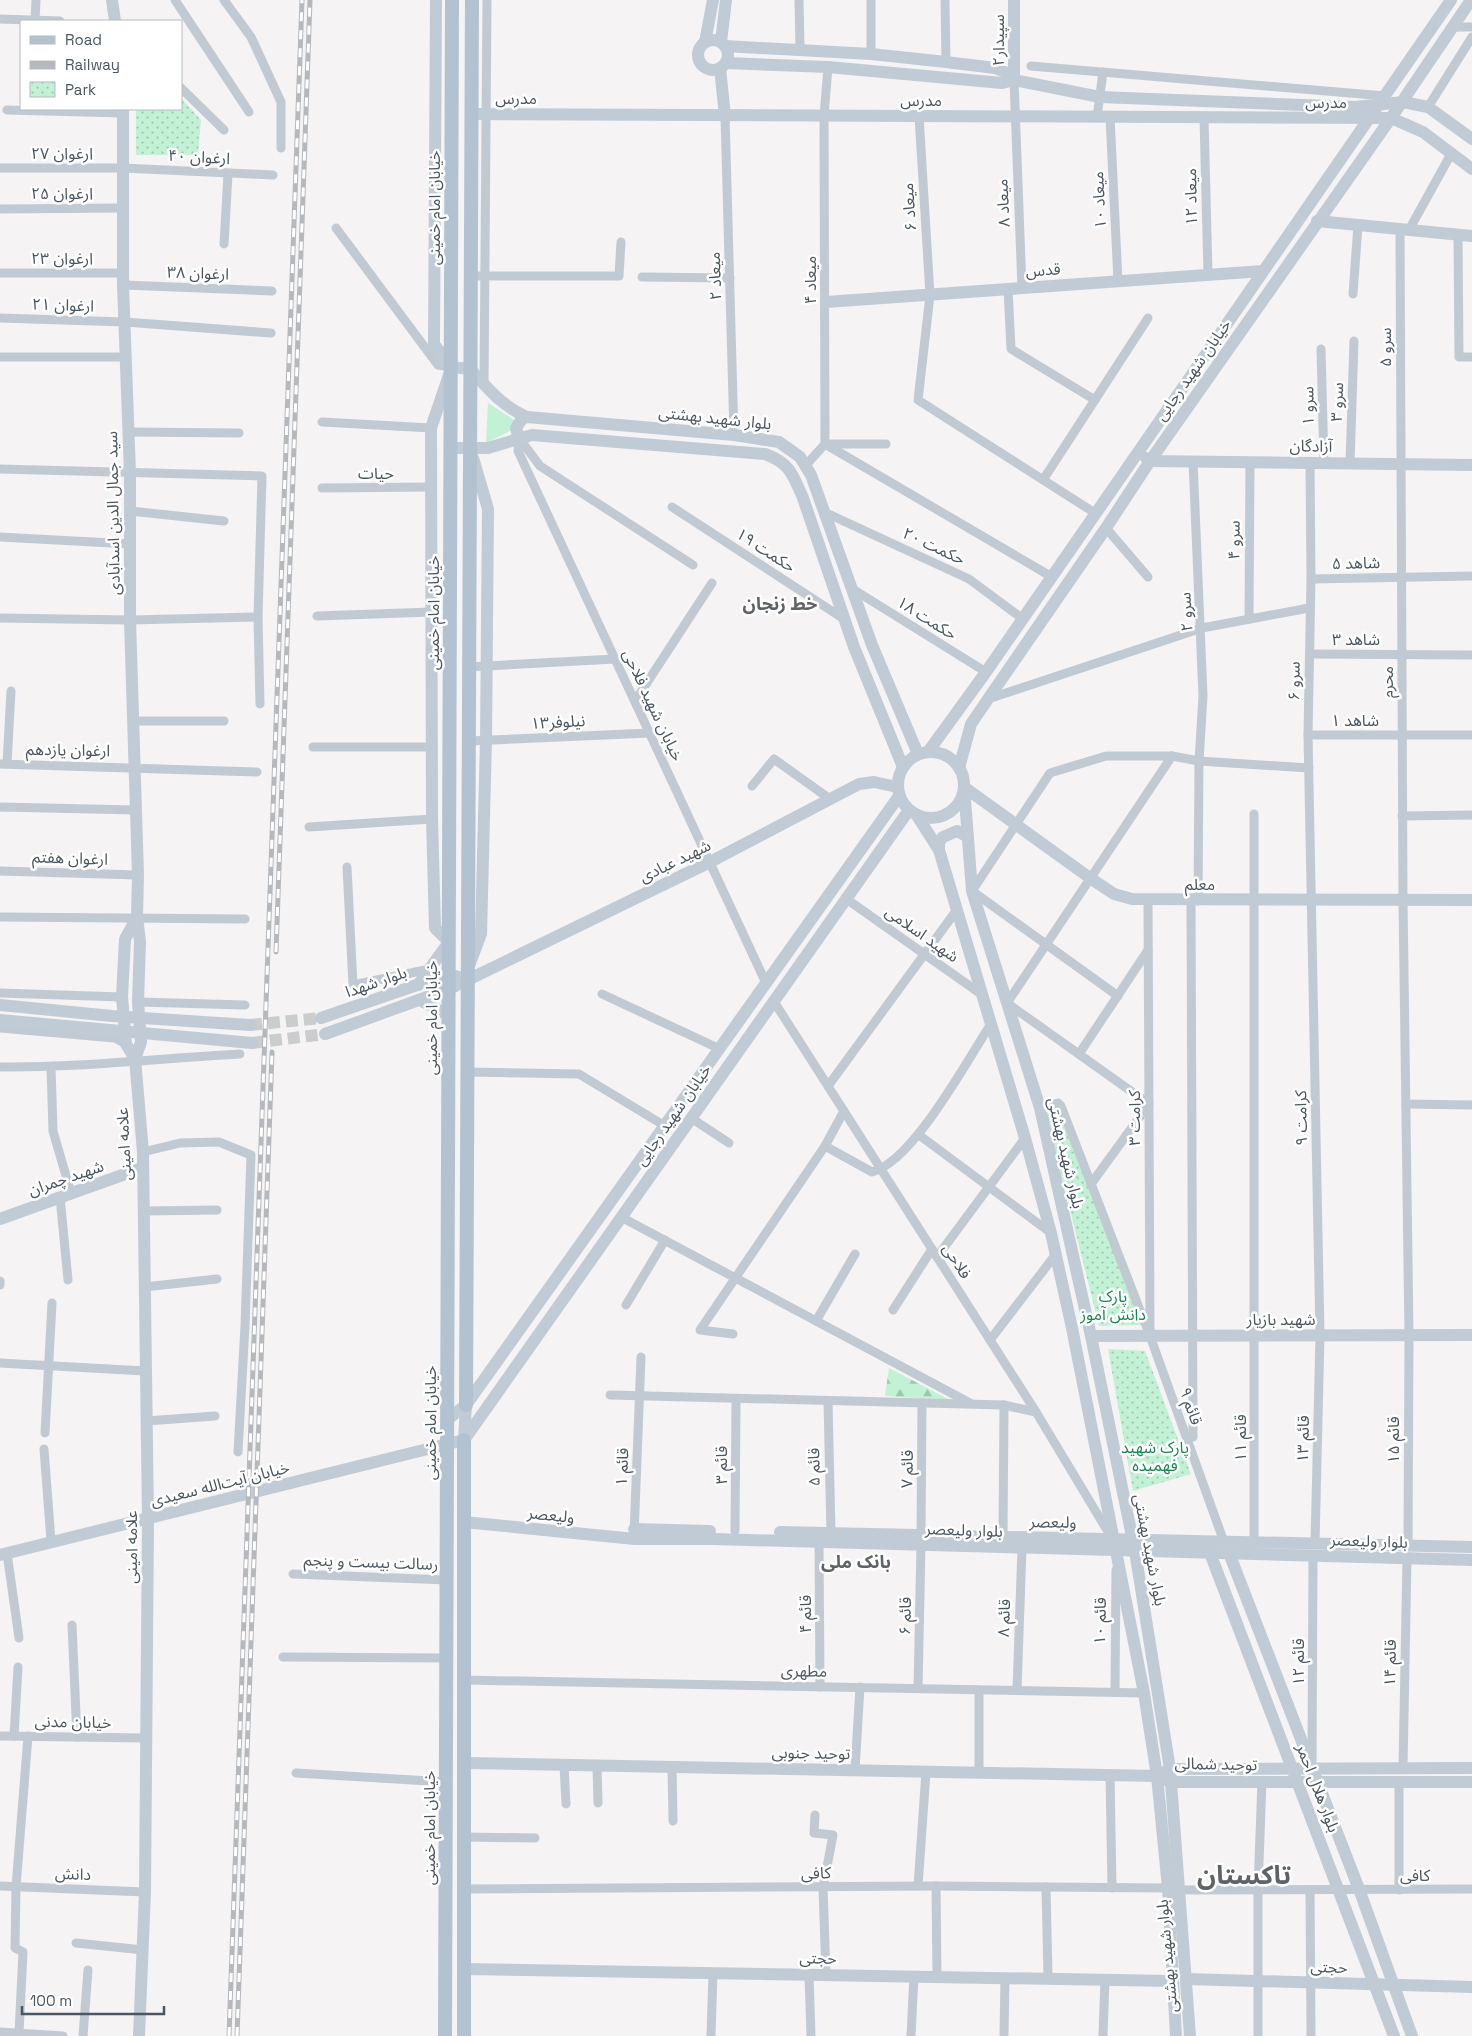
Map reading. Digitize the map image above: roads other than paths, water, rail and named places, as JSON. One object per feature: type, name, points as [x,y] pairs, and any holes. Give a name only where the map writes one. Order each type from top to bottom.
[{"type":"main road","name":"خیابان امام خمینی","points":[[445,2036],[452,0]]},
{"type":"main road","points":[[466,1406],[470,369],[478,276],[471,174],[472,0]]},
{"type":"main road","points":[[452,115],[471,114]]},
{"type":"main road","points":[[448,1198],[467,1200]]},
{"type":"main road","points":[[448,1248],[466,1247]]},
{"type":"main road","points":[[464,1440],[464,2036]]},
{"type":"street","points":[[35,20],[36,0]]},
{"type":"street","points":[[112,0],[115,20]]},
{"type":"street","points":[[175,0],[249,112]]},
{"type":"street","points":[[224,0],[251,37],[281,102],[281,148]]},
{"type":"street","points":[[436,0],[434,344],[451,367]]},
{"type":"street","points":[[484,384],[478,276],[486,175],[487,0]]},
{"type":"street","points":[[705,42],[714,40],[723,44],[871,54],[995,68],[1005,72],[1014,80],[1002,84],[828,66],[723,66],[712,70],[703,66],[699,58],[699,49],[705,42],[712,0]]},
{"type":"street","points":[[725,116],[723,66],[728,56],[723,44],[726,0]]},
{"type":"street","points":[[799,0],[800,49]]},
{"type":"street","points":[[871,0],[871,54]]},
{"type":"street","points":[[945,0],[946,62]]},
{"type":"street","name":"سپیدار۲","points":[[1014,0],[1014,80]]},
{"type":"street","name":"خیابان شهید رجایی","points":[[923,753],[986,672],[1451,0]]},
{"type":"street","name":"خیابان شهید رجایی","points":[[960,768],[971,724],[1150,461],[1403,102],[1471,0]]},
{"type":"street","points":[[0,19],[20,20]]},
{"type":"street","points":[[1453,27],[1472,27]]},
{"type":"street","points":[[1472,37],[1428,107],[1472,139]]},
{"type":"street","name":"میعاد ۴","points":[[824,444],[826,302],[824,116],[828,66]]},
{"type":"street","points":[[1031,66],[1282,87],[1382,100]]},
{"type":"street","name":"میعاد ۱۰","points":[[1103,72],[1100,97],[1104,117],[1118,281]]},
{"type":"street","name":"مدرس","points":[[1014,80],[1100,97],[1355,107],[1382,100],[1428,107]]},
{"type":"street","name":"میعاد ۸","points":[[1014,80],[1022,288]]},
{"type":"street","points":[[1282,87],[1282,118]]},
{"type":"street","points":[[182,89],[224,130]]},
{"type":"street","points":[[7,110],[123,111]]},
{"type":"street","name":"سید جمال الدین اسدآبادی","points":[[123,111],[123,279],[130,474],[130,620],[138,875],[137,917],[140,942],[138,1002],[140,1042],[135,1060]]},
{"type":"street","name":"مدرس","points":[[471,114],[1391,118]]},
{"type":"street","name":"میعاد ۲","points":[[725,116],[734,435]]},
{"type":"street","name":"میعاد ۶","points":[[919,116],[930,295],[918,400],[1043,480]]},
{"type":"street","name":"میعاد ۱۲","points":[[1204,118],[1208,275]]},
{"type":"street","points":[[1391,118],[1423,132],[1472,169]]},
{"type":"street","points":[[1404,230],[1451,154]]},
{"type":"street","name":"ارغوان ۲۷","points":[[0,168],[123,168]]},
{"type":"street","name":"ارغوان ۴۰","points":[[123,168],[273,175]]},
{"type":"street","points":[[224,244],[228,174]]},
{"type":"street","points":[[471,174],[486,175]]},
{"type":"street","name":"ارغوان ۲۵","points":[[0,209],[123,208]]},
{"type":"street","points":[[1318,221],[1472,236]]},
{"type":"street","points":[[1353,294],[1358,225]]},
{"type":"street","points":[[336,228],[438,364],[470,369]]},
{"type":"street","name":"سرو ۵","points":[[1400,464],[1404,230]]},
{"type":"street","points":[[1458,235],[1459,357],[1472,357]]},
{"type":"street","points":[[478,276],[619,276],[621,242]]},
{"type":"street","name":"قدس","points":[[826,302],[1263,271]]},
{"type":"street","name":"ارغوان ۲۳","points":[[0,273],[123,279]]},
{"type":"street","points":[[642,278],[730,278]]},
{"type":"street","name":"ارغوان ۳۸","points":[[123,279],[272,290]]},
{"type":"street","points":[[1008,289],[1011,349],[1095,400]]},
{"type":"street","name":"ارغوان ۲۱","points":[[0,318],[125,322],[271,333]]},
{"type":"street","points":[[1095,512],[1043,480],[1148,318]]},
{"type":"street","name":"سرو ۳","points":[[1350,463],[1354,341]]},
{"type":"street","name":"سرو ۱","points":[[1321,349],[1324,463]]},
{"type":"street","points":[[0,357],[126,357]]},
{"type":"street","points":[[418,985],[449,942],[435,928],[432,818],[431,428],[451,367]]},
{"type":"street","name":"بلوار شهید بهشتی","points":[[470,369],[496,398],[516,413],[527,417],[734,435],[779,442],[793,450],[806,465],[872,644],[923,753]]},
{"type":"street","points":[[527,417],[522,419],[516,428],[519,438],[540,466],[693,565]]},
{"type":"street","points":[[322,422],[431,428]]},
{"type":"street","points":[[128,432],[239,433]]},
{"type":"street","name":"بلوار شهید بهشتی","points":[[451,448],[488,448],[532,435],[765,454],[782,461],[792,474],[804,498],[854,648],[903,767]]},
{"type":"street","name":"خیابان شهید فلاحی","points":[[519,438],[518,451],[766,983]]},
{"type":"street","points":[[824,444],[1052,577]]},
{"type":"street","points":[[806,465],[824,444],[886,444]]},
{"type":"street","points":[[449,974],[468,974],[481,934],[486,740],[485,666],[488,509],[470,448]]},
{"type":"street","points":[[1138,451],[1150,461]]},
{"type":"street","name":"آزادگان","points":[[1150,461],[1472,465]]},
{"type":"street","name":"سرو ۲","points":[[1193,461],[1204,696],[1199,761],[1195,901],[1194,1437]]},
{"type":"street","name":"سرو ۴","points":[[1249,619],[1250,462]]},
{"type":"street","name":"سرو ۶","points":[[1310,463],[1311,579],[1308,736],[1313,900]]},
{"type":"street","name":"محرم","points":[[1400,464],[1406,1104]]},
{"type":"street","points":[[0,469],[130,474],[262,476],[258,617],[260,704]]},
{"type":"street","name":"حیات","points":[[322,488],[431,487]]},
{"type":"street","name":"حکمت ۱۹","points":[[672,507],[844,618]]},
{"type":"street","points":[[130,511],[224,521]]},
{"type":"street","name":"حکمت ۲۰","points":[[824,512],[969,579],[1023,619]]},
{"type":"street","points":[[1106,528],[1148,577]]},
{"type":"street","points":[[0,537],[130,544]]},
{"type":"street","name":"شاهد ۵","points":[[1311,579],[1472,576]]},
{"type":"street","points":[[634,701],[712,584]]},
{"type":"street","name":"حکمت ۱۸","points":[[851,588],[986,672]]},
{"type":"street","points":[[988,699],[1202,628],[1309,608]]},
{"type":"street","points":[[317,616],[432,612]]},
{"type":"street","points":[[0,618],[130,620],[258,617]]},
{"type":"street","points":[[854,648],[872,644]]},
{"type":"street","name":"شاهد ۳","points":[[1310,654],[1472,655]]},
{"type":"street","points":[[469,667],[615,659]]},
{"type":"street","points":[[4,764],[11,691]]},
{"type":"street","points":[[133,720],[224,721]]},
{"type":"street","name":"نیلوفر۱۳","points":[[468,741],[650,733]]},
{"type":"street","name":"شاهد ۱","points":[[1308,736],[1472,735]]},
{"type":"street","points":[[313,748],[432,746]]},
{"type":"street","points":[[923,753],[946,755],[960,768],[964,787],[956,806],[947,813],[926,818],[912,812],[898,792],[898,776],[903,767],[923,753]]},
{"type":"street","points":[[1118,996],[972,891],[1050,773],[1106,756],[1172,756],[1199,761],[1309,768]]},
{"type":"street","points":[[1091,1184],[1149,1104],[1007,1003],[1172,756]]},
{"type":"street","points":[[752,786],[774,759],[830,799]]},
{"type":"street","name":"ارغوان یازدهم","points":[[4,764],[257,772]]},
{"type":"street","name":"شهید عبادی","points":[[468,974],[710,862],[859,784],[874,782],[898,792]]},
{"type":"street","name":"بلوار شهید بهشتی","points":[[964,787],[972,891],[1040,1108],[1091,1336],[1134,1545],[1170,1775],[1173,1889],[1172,1981],[1176,2036]]},
{"type":"street","name":"معلم","points":[[964,787],[1114,894],[1148,901],[1472,900]]},
{"type":"street","name":"خیابان شهید رجایی","points":[[466,1406],[720,1049],[898,792]]},
{"type":"street","points":[[0,807],[136,810]]},
{"type":"street","name":"خیابان شهید رجایی","points":[[464,1440],[845,898],[912,812]]},
{"type":"street","name":"بلوار شهید بهشتی","points":[[912,812],[939,850],[1025,1138],[1056,1254],[1144,1693],[1186,1979],[1190,2036]]},
{"type":"street","name":"قائم ۱۱","points":[[1254,814],[1256,901],[1254,1541]]},
{"type":"street","points":[[1402,816],[1472,815]]},
{"type":"street","points":[[309,827],[432,818]]},
{"type":"street","points":[[939,850],[939,842],[950,833],[957,832],[968,837]]},
{"type":"street","points":[[347,868],[353,985],[430,968]]},
{"type":"street","name":"ارغوان هفتم","points":[[0,870],[138,875]]},
{"type":"street","name":"شهید اسلامی","points":[[845,898],[981,994]]},
{"type":"street","name":"کرامت ۹","points":[[1313,900],[1320,1335]]},
{"type":"street","name":"کرامت ۳","points":[[1148,901],[1150,1336]]},
{"type":"street","points":[[828,1086],[956,910]]},
{"type":"street","points":[[0,917],[245,919]]},
{"type":"street","name":"سید جمال الدین اسدآبادی","points":[[126,1044],[122,997],[126,939],[137,917]]},
{"type":"street","points":[[1079,1054],[1148,950]]},
{"type":"street","name":"بلوار شهدا","points":[[321,1018],[449,974]]},
{"type":"street","name":"بلوار شهدا","points":[[325,1034],[449,990],[468,974]]},
{"type":"street","points":[[0,993],[122,997]]},
{"type":"street","points":[[602,994],[720,1049]]},
{"type":"street","points":[[420,1000],[449,1016]]},
{"type":"street","name":"فلاحی","points":[[773,1000],[1036,1412],[1115,1545]]},
{"type":"street","points":[[138,1002],[245,1005]]},
{"type":"street","points":[[0,1005],[112,1016],[250,1026]]},
{"type":"street","points":[[0,1020],[252,1043]]},
{"type":"street","points":[[825,1146],[872,1172],[882,1170],[919,1135],[991,1024]]},
{"type":"street","points":[[0,1028],[115,1038],[126,1044],[135,1060]]},
{"type":"street","points":[[0,1067],[51,1067],[240,1054]]},
{"type":"street","name":"علامه امینی","points":[[135,1060],[143,1152],[148,1519],[145,1892],[139,2036]]},
{"type":"street","points":[[51,1067],[53,1131],[65,1196],[68,1280]]},
{"type":"street","points":[[467,1072],[579,1074],[665,1126]]},
{"type":"street","name":"قائم ۹","points":[[1040,1108],[1060,1104],[1150,1336],[1227,1548]]},
{"type":"street","points":[[1406,1104],[1472,1105]]},
{"type":"street","name":"قائم ۱۵","points":[[1406,1104],[1409,1335],[1407,1552]]},
{"type":"street","points":[[733,1334],[700,1330],[734,1277],[825,1146],[844,1111]]},
{"type":"street","points":[[691,1118],[729,1143]]},
{"type":"street","points":[[919,1135],[1051,1233]]},
{"type":"street","points":[[893,1310],[1025,1138]]},
{"type":"street","points":[[143,1152],[180,1143],[219,1142],[251,1155],[238,1452]]},
{"type":"street","name":"شهید چمران","points":[[0,1218],[142,1168]]},
{"type":"street","points":[[143,1211],[217,1210]]},
{"type":"street","points":[[621,1217],[973,1405]]},
{"type":"street","points":[[626,1305],[665,1240]]},
{"type":"street","points":[[816,1321],[855,1254]]},
{"type":"street","points":[[990,1340],[1056,1254]]},
{"type":"street","points":[[144,1287],[217,1279]]},
{"type":"street","points":[[45,1432],[47,1365],[52,1303]]},
{"type":"street","name":"شهید بازیار","points":[[1091,1336],[1472,1334]]},
{"type":"street","name":"قائم ۱۳","points":[[1314,1550],[1320,1335]]},
{"type":"street","name":"قائم ۱","points":[[634,1534],[641,1396],[641,1358]]},
{"type":"street","points":[[466,1360],[471,1369],[481,1372],[487,1372],[494,1365]]},
{"type":"street","points":[[0,1363],[145,1371]]},
{"type":"street","points":[[610,1395],[1004,1405],[1036,1412]]},
{"type":"street","name":"قائم ۳","points":[[735,1531],[736,1399]]},
{"type":"street","name":"قائم ۵","points":[[828,1401],[831,1533]]},
{"type":"street","name":"قائم ۷","points":[[921,1540],[922,1403]]},
{"type":"street","points":[[1003,1537],[1004,1405]]},
{"type":"street","points":[[464,1440],[466,1406]]},
{"type":"street","points":[[448,1419],[466,1406]]},
{"type":"street","points":[[146,1420],[215,1416]]},
{"type":"street","name":"خیابان آیت‌الله سعیدی","points":[[3,1554],[464,1440]]},
{"type":"street","points":[[44,1449],[51,1541]]},
{"type":"street","name":"ولیعصر","points":[[464,1522],[634,1534],[735,1531],[831,1533],[921,1540],[1003,1537],[1115,1545]]},
{"type":"street","name":"بلوار ولیعصر","points":[[634,1534],[819,1542],[921,1540],[1022,1548],[1134,1545],[1210,1553],[1227,1548],[1407,1552],[1472,1560]]},
{"type":"street","name":"قائم ۶","points":[[918,1688],[921,1540]]},
{"type":"street","points":[[1134,1545],[1227,1548],[1254,1541],[1314,1550]]},
{"type":"street","name":"قائم ۴","points":[[819,1542],[820,1687]]},
{"type":"street","name":"قائم ۱۰","points":[[1114,1692],[1115,1545]]},
{"type":"street","points":[[1407,1552],[1472,1547]]},
{"type":"street","name":"قائم ۸","points":[[1016,1690],[1022,1548]]},
{"type":"street","name":"بلوار هلال احمر","points":[[1227,1548],[1359,1889],[1412,2036]]},
{"type":"street","name":"قائم ۱۲","points":[[1312,1768],[1314,1550]]},
{"type":"street","name":"قائم ۱۴","points":[[1403,1768],[1407,1552]]},
{"type":"street","name":"بلوار هلال احمر","points":[[1210,1553],[1340,1890],[1373,1984],[1394,2036]]},
{"type":"street","points":[[3,1554],[19,1638]]},
{"type":"street","name":"رسالت بیست و پنجم","points":[[293,1574],[447,1580]]},
{"type":"street","points":[[72,1625],[77,1737]]},
{"type":"street","points":[[283,1657],[447,1658]]},
{"type":"street","points":[[14,1736],[18,1667]]},
{"type":"street","name":"مطهری","points":[[464,1680],[1144,1693]]},
{"type":"street","points":[[855,1770],[860,1687]]},
{"type":"street","points":[[979,1690],[979,1773]]},
{"type":"street","name":"خیابان مدنی","points":[[0,1736],[145,1738]]},
{"type":"street","points":[[19,2033],[23,1952],[15,1948],[16,1887],[28,1736]]},
{"type":"street","name":"توحید جنوبی","points":[[464,1763],[1157,1776]]},
{"type":"street","points":[[564,1765],[566,1804]]},
{"type":"street","points":[[597,1765],[598,1803]]},
{"type":"street","points":[[672,1767],[674,1821]]},
{"type":"street","name":"توحید شمالی","points":[[1157,1776],[1293,1768],[1472,1768]]},
{"type":"street","points":[[918,1886],[926,1772]]},
{"type":"street","points":[[296,1773],[446,1782]]},
{"type":"street","name":"توحید شمالی","points":[[1170,1775],[1298,1782],[1472,1782]]},
{"type":"street","points":[[1110,1776],[1112,1888]]},
{"type":"street","points":[[1258,2036],[1258,1890],[1262,1781]]},
{"type":"street","points":[[1399,1782],[1399,1890]]},
{"type":"street","points":[[815,1815],[814,1832],[833,1836],[823,1888],[826,1975]]},
{"type":"street","points":[[464,1836],[535,1838]]},
{"type":"street","name":"دانش","points":[[0,1886],[145,1892]]},
{"type":"street","points":[[936,1886],[937,1976]]},
{"type":"street","name":"کافی","points":[[464,1889],[936,1886],[1258,1890],[1472,1889]]},
{"type":"street","points":[[1046,1887],[1048,1978]]},
{"type":"street","points":[[1310,1890],[1311,2036]]},
{"type":"street","points":[[76,1943],[143,1950]]},
{"type":"street","name":"حجتی","points":[[465,1969],[1172,1981]]},
{"type":"street","points":[[83,2036],[88,1970]]},
{"type":"street","points":[[711,2036],[713,1973]]},
{"type":"street","points":[[809,1974],[810,2036]]},
{"type":"street","points":[[911,2036],[914,1976]]},
{"type":"street","points":[[1004,2036],[1005,1978]]},
{"type":"street","points":[[1103,2036],[1105,1979]]},
{"type":"street","name":"حجتی","points":[[1186,1979],[1472,1987]]},
{"type":"street","points":[[0,2032],[63,2036]]},
{"type":"tunnel","points":[[250,1025],[321,1018]]},
{"type":"tunnel","points":[[252,1043],[325,1034]]},
{"type":"railway","points":[[229,2036],[302,0]]},
{"type":"railway","points":[[276,952],[310,0]]},
{"type":"railway","points":[[237,2036],[272,1052]]},
{"type":"district","name":"خط زنجان","points":[[780,603]]},
{"type":"district","name":"بانک ملی","points":[[856,1561]]},
{"type":"district","name":"تاکستان","points":[[1244,1875]]},
{"type":"park label","name":"پارک دانش آموز","points":[[1113,1305]]},
{"type":"park label","name":"پارک شهید فهمیده","points":[[1155,1456]]}]
